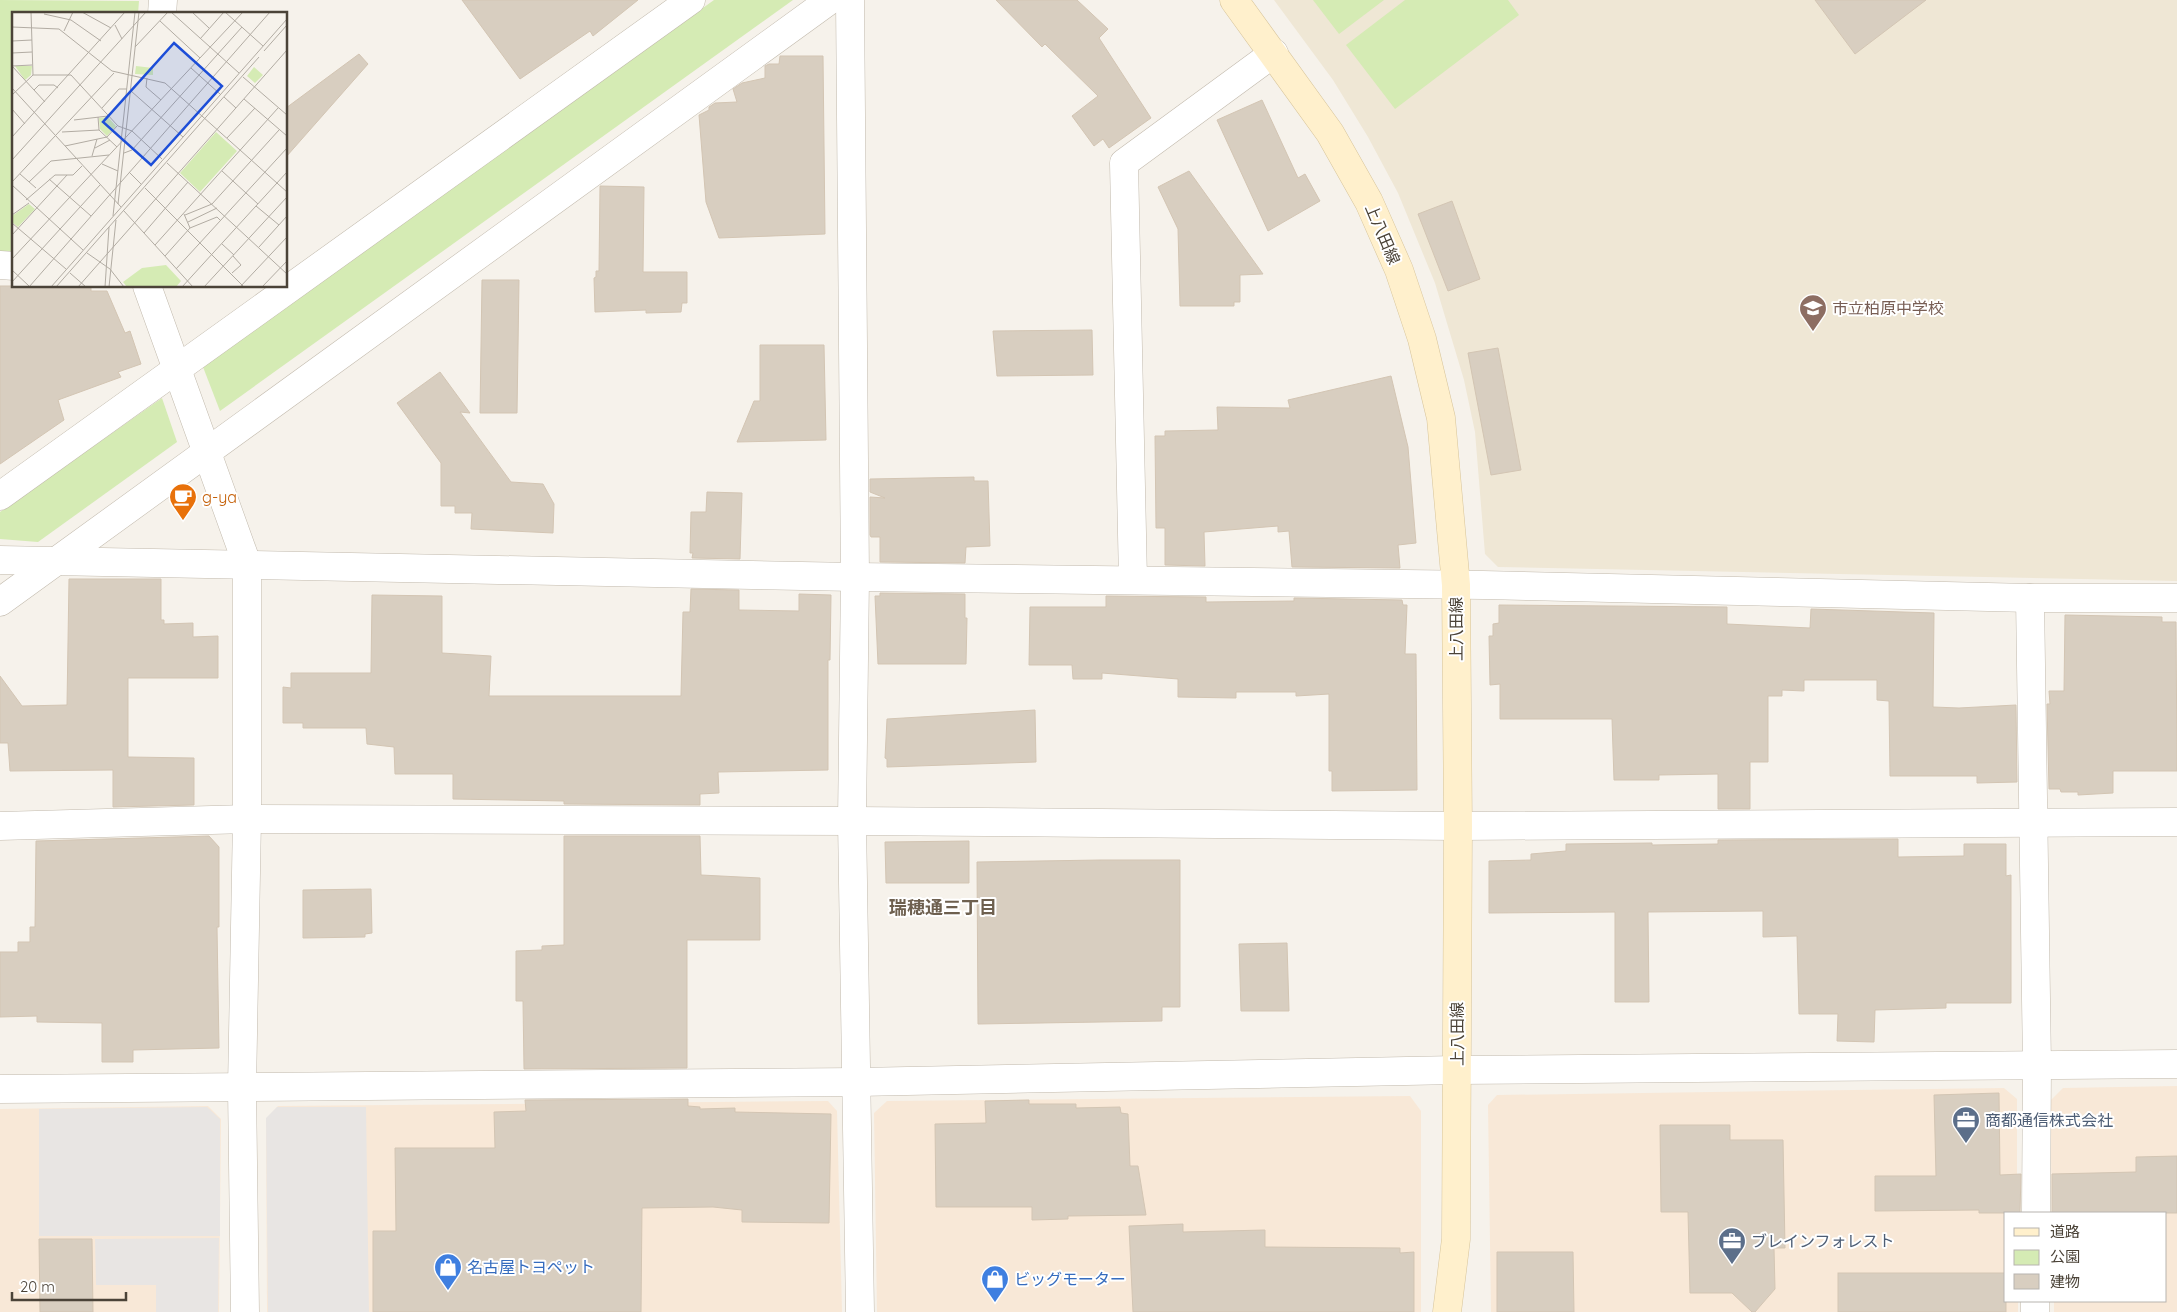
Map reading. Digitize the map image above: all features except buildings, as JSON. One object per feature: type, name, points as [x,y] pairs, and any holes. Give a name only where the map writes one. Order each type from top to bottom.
[{"type":"street","points":[[0,496],[691,0]]},
{"type":"street","points":[[0,602],[830,0]]},
{"type":"street","points":[[850,0],[855,577],[852,821],[858,1082],[860,1312]]},
{"type":"street","name":"上八田線","points":[[1234,0],[1330,133],[1370,202],[1402,278],[1422,339],[1442,418],[1456,585],[1458,826],[1456,1239],[1447,1312]]},
{"type":"street","points":[[1134,580],[1124,163],[1274,53]]},
{"type":"street","points":[[148,288],[248,564],[247,820],[242,1088],[245,1312]]},
{"type":"street","points":[[0,560],[855,577],[1456,585],[2030,598],[2177,598]]},
{"type":"street","points":[[2030,598],[2037,1065],[2036,1212]]},
{"type":"street","points":[[0,826],[247,820],[852,821],[1458,826],[2177,822]]},
{"type":"street","points":[[0,1089],[858,1082],[1456,1070],[2177,1064]]},
{"type":"shaded area","name":"市立柏原中学校","points":[[1274,0],[2177,0],[2177,581],[1498,567],[1485,554],[1475,432],[1464,380],[1435,283],[1398,193],[1368,137],[1333,80]]},
{"type":"shaded area","points":[[2177,1086],[2177,1312],[2054,1312],[2054,1302],[2167,1302],[2167,1212],[2052,1212],[2050,1101],[2063,1088]]},
{"type":"shaded area","points":[[2004,1088],[2017,1099],[2017,1212],[2004,1212],[2004,1302],[2018,1302],[2018,1312],[1491,1312],[1488,1105],[1497,1095]]},
{"type":"shaded area","points":[[1410,1096],[1421,1111],[1421,1312],[877,1312],[874,1113],[887,1101]]},
{"type":"shaded area","points":[[828,1101],[837,1111],[842,1312],[267,1312],[266,1119],[278,1106]]},
{"type":"shaded area","points":[[208,1106],[221,1119],[219,1312],[0,1312],[0,1109]]},
{"type":"shaded area","points":[[207,1107],[220,1119],[220,1236],[39,1236],[39,1109]]},
{"type":"shaded area","points":[[277,1107],[366,1107],[369,1312],[268,1312],[266,1118]]},
{"type":"shaded area","points":[[219,1238],[218,1312],[156,1312],[156,1285],[96,1285],[95,1239]]},
{"type":"green space","points":[[0,0],[139,1],[138,12],[12,12],[12,252],[0,252]]},
{"type":"green space","points":[[714,0],[793,0],[220,411],[203,367]]},
{"type":"green space","points":[[1313,0],[1384,0],[1339,34]]},
{"type":"green space","points":[[1405,0],[1508,0],[1519,15],[1395,109],[1346,45]]},
{"type":"green space","points":[[162,398],[177,442],[38,542],[0,539],[0,512]]},
{"type":"place","name":"市立柏原中学校","points":[[1813,332]]},
{"type":"place","name":"g-ya","points":[[183,521]]},
{"type":"place","name":"商都通信株式会社","points":[[1966,1144]]},
{"type":"place","name":"ブレインフォレスト","points":[[1732,1265]]},
{"type":"place","name":"名古屋トヨペット","points":[[448,1291]]},
{"type":"place","name":"ビッグモーター","points":[[995,1303]]},
{"type":"district","name":"瑞穂通三丁目","points":[[943,907]]}]
